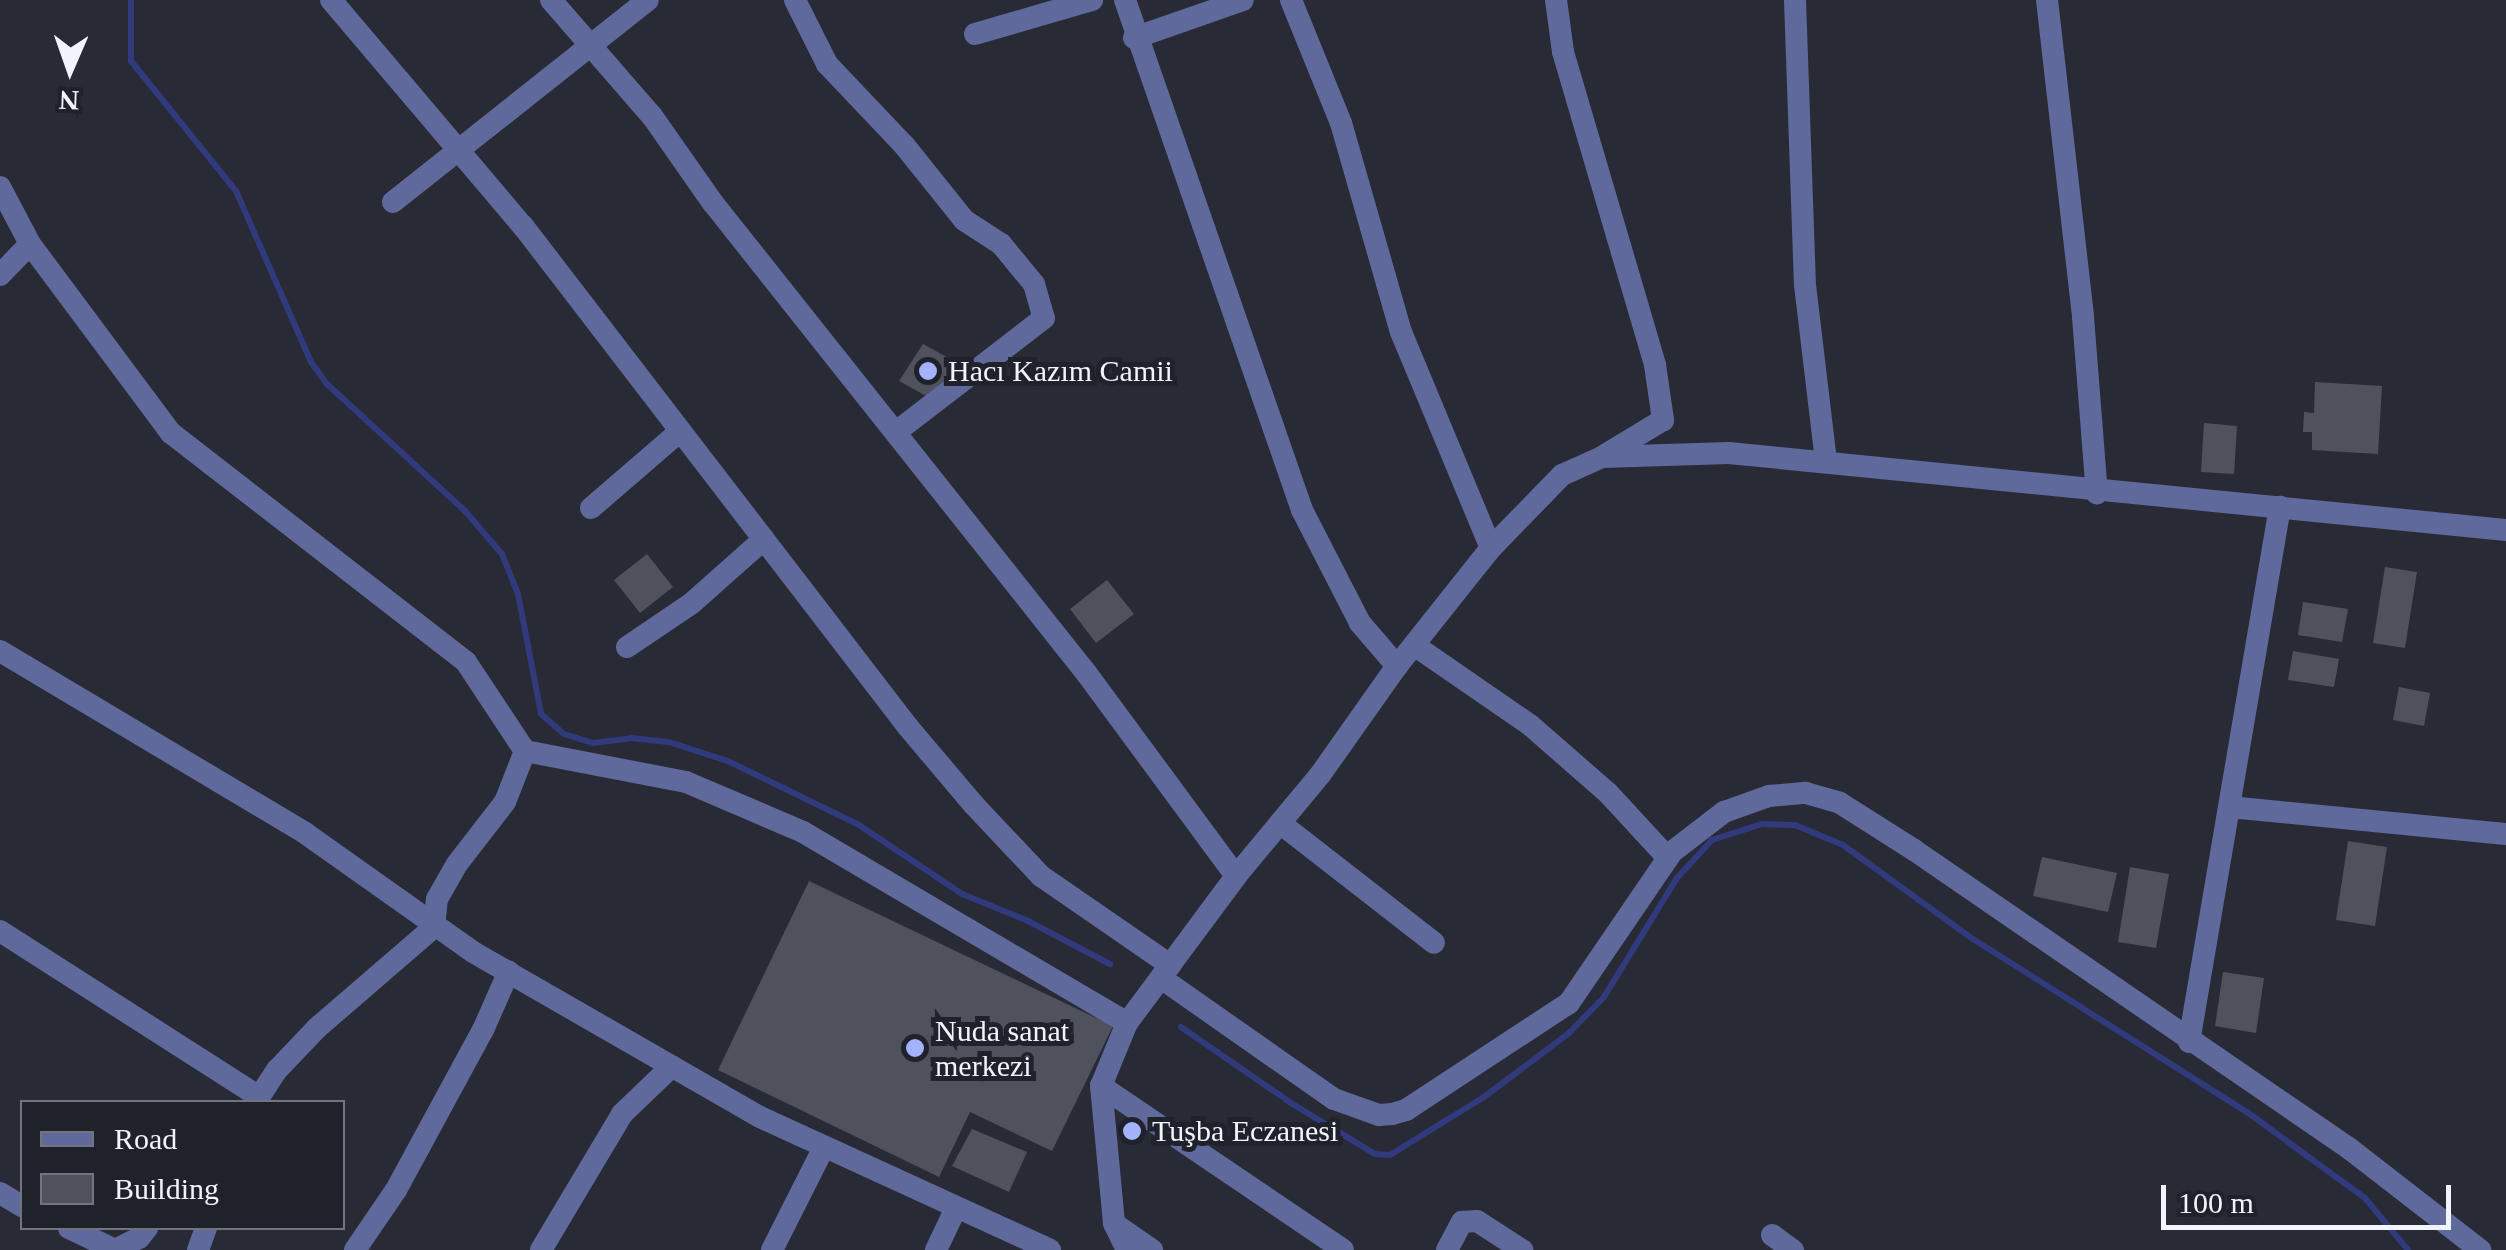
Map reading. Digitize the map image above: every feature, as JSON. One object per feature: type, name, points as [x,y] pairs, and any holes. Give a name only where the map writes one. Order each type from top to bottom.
[{"type":"street","points":[[331,0],[458,147],[908,727],[1041,876],[1334,1099],[1379,1115],[1406,1110],[1569,1003],[1591,977],[1636,900],[1668,858],[1724,812],[1769,796],[1806,794],[1840,803],[2350,1149],[2480,1250]]},
{"type":"street","points":[[551,0],[652,116],[714,203],[1087,674],[1236,876]]},
{"type":"street","points":[[393,202],[648,0]]},
{"type":"street","points":[[794,0],[827,64],[904,145],[964,220],[1002,244],[1034,284],[1044,318],[896,432]]},
{"type":"street","points":[[974,34],[1092,0]]},
{"type":"street","points":[[1125,0],[1134,38],[1234,308],[1278,450],[1302,510],[1360,622],[1398,666]]},
{"type":"street","points":[[1134,38],[1243,0]]},
{"type":"street","points":[[1292,0],[1341,123],[1401,332],[1491,548]]},
{"type":"street","points":[[1128,1250],[1114,1223],[1101,1086],[1126,1023],[1491,548],[1562,475],[1602,457],[1663,420],[1655,365],[1563,52],[1556,0]]},
{"type":"street","points":[[1795,0],[1805,285],[1826,462]]},
{"type":"street","points":[[2047,0],[2083,317],[2097,493]]},
{"type":"street","points":[[0,187],[30,244],[171,433],[466,662],[525,750],[686,782],[803,832],[1126,1023]]},
{"type":"street","points":[[0,275],[30,244]]},
{"type":"street","points":[[590,508],[680,432]]},
{"type":"street","points":[[1602,457],[1729,454],[2506,530]]},
{"type":"street","points":[[2189,1042],[2280,507]]},
{"type":"street","points":[[627,647],[692,603],[764,539]]},
{"type":"street","points":[[1414,645],[1530,725],[1608,793],[1668,858]]},
{"type":"street","points":[[0,650],[305,833],[434,927],[760,1117],[1050,1250]]},
{"type":"street","points":[[0,932],[258,1100],[277,1070],[318,1028],[434,927],[437,899],[457,864],[505,802],[525,750]]},
{"type":"street","points":[[2230,807],[2506,834]]},
{"type":"street","points":[[1280,823],[1434,943]]},
{"type":"street","points":[[355,1250],[396,1190],[483,1030],[509,971]]},
{"type":"street","points":[[541,1250],[622,1114],[672,1066]]},
{"type":"street","points":[[1101,1086],[1342,1250]]},
{"type":"street","points":[[772,1250],[824,1147]]},
{"type":"street","points":[[936,1250],[956,1208]]},
{"type":"street","points":[[1447,1250],[1462,1222],[1476,1221],[1522,1250]]},
{"type":"street","points":[[1114,1223],[1152,1250]]},
{"type":"street","points":[[73,1230],[115,1250],[139,1238],[145,1230]]},
{"type":"street","points":[[1772,1235],[1794,1250]]},
{"type":"building","name":"Hacı Kazım Camii","points":[[923,344],[956,362],[942,392],[928,397],[899,381]]},
{"type":"building","points":[[2315,382],[2382,386],[2378,454],[2312,450],[2312,432],[2303,432],[2304,412],[2314,413]]},
{"type":"building","points":[[2204,423],[2237,426],[2234,474],[2201,472]]},
{"type":"building","points":[[647,554],[673,587],[640,613],[614,580]]},
{"type":"building","points":[[2385,567],[2417,572],[2405,648],[2373,643]]},
{"type":"building","points":[[1107,580],[1134,614],[1096,643],[1070,609]]},
{"type":"building","points":[[2303,602],[2348,609],[2342,642],[2298,635]]},
{"type":"building","points":[[2293,651],[2339,659],[2334,687],[2288,680]]},
{"type":"building","points":[[2399,687],[2430,693],[2424,726],[2393,720]]},
{"type":"building","points":[[2348,841],[2387,847],[2375,926],[2336,920]]},
{"type":"building","points":[[2042,857],[2117,873],[2108,912],[2033,896]]},
{"type":"building","points":[[2130,867],[2169,874],[2156,948],[2118,942]]},
{"type":"building","name":"Nuda sanat merkezi","points":[[809,881],[1113,1026],[1052,1151],[970,1112],[939,1177],[718,1070]]},
{"type":"building","points":[[2223,972],[2264,978],[2256,1033],[2215,1026]]},
{"type":"building","points":[[972,1129],[1027,1152],[1009,1192],[952,1166]]},
{"type":"waterway","points":[[131,0],[131,61],[236,191],[311,362],[327,384],[465,511],[502,554],[518,594],[541,714],[564,734],[593,743],[631,738],[669,742],[728,761],[859,825],[962,894],[1028,921],[1110,964]]},
{"type":"waterway","points":[[1181,1027],[1291,1103],[1375,1154],[1390,1155],[1484,1097],[1568,1034],[1604,997],[1677,878],[1712,840],[1762,824],[1795,825],[1843,845],[1973,939],[2247,1112],[2365,1198],[2408,1250]]},
{"type":"place","name":"Hacı Kazım Camii","points":[[928,371]]},
{"type":"place","name":"Nuda sanat merkezi","points":[[915,1048]]},
{"type":"place","name":"Tuşba Eczanesi","points":[[1132,1131]]}]
